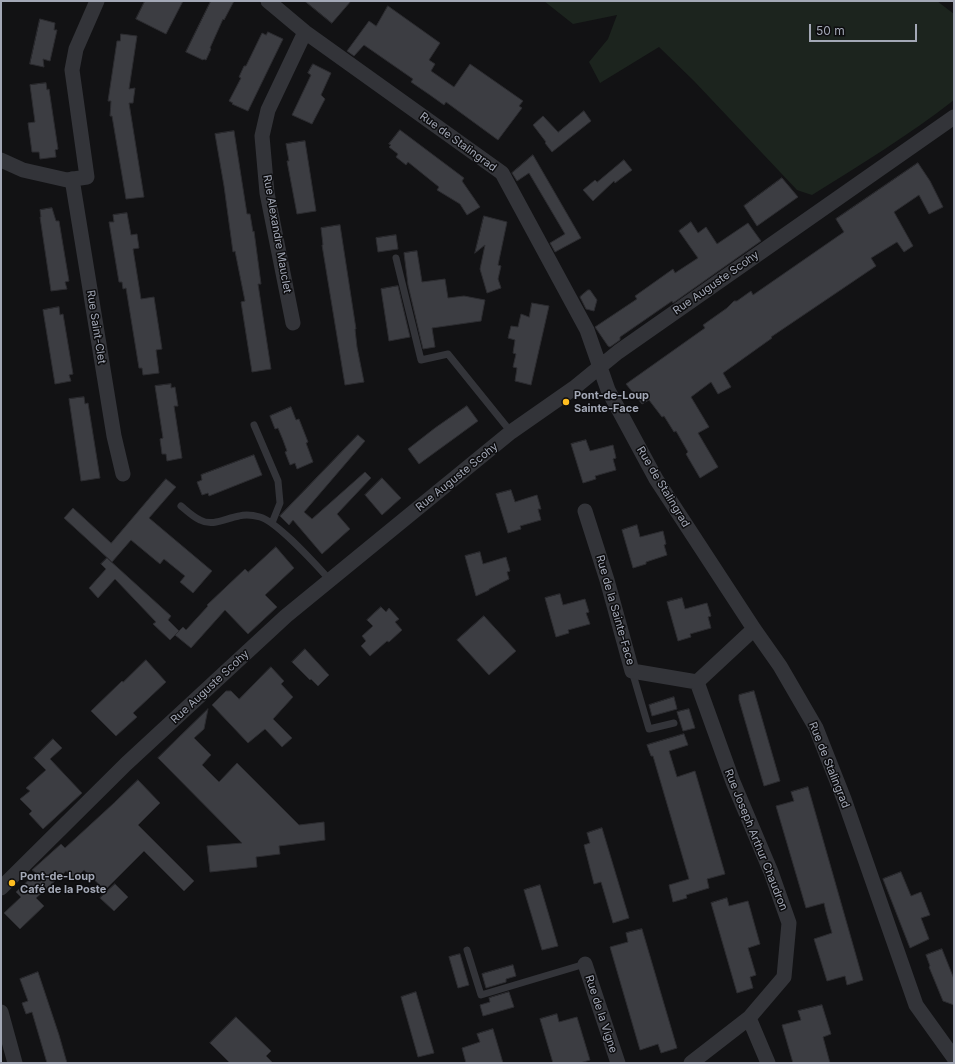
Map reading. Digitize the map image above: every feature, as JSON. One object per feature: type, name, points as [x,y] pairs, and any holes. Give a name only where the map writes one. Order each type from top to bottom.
[{"type":"street","points":[[1,160],[23,170],[66,180],[87,177],[72,70],[76,49],[97,1]]},
{"type":"street","name":"Rue de Stalingrad","points":[[268,1],[305,32],[502,173],[587,330],[608,390],[656,478],[754,629],[780,666],[816,728],[844,799],[916,1006],[954,1058]]},
{"type":"street","name":"Rue Alexandre Mauclet","points":[[293,323],[267,193],[262,136],[268,110],[305,32]]},
{"type":"street","name":"Rue Auguste Scohy","points":[[1,888],[126,764],[286,616],[511,432],[562,396],[631,343],[954,117]]},
{"type":"street","name":"Rue Saint-Clet","points":[[72,179],[114,436],[123,474]]},
{"type":"street","name":"Rue de la Sainte-Face","points":[[585,511],[607,580],[632,671],[697,682]]},
{"type":"street","points":[[697,682],[754,629]]},
{"type":"street","name":"Rue Joseph Arthur Chaudron","points":[[691,1063],[749,1018],[784,977],[789,923],[771,872],[733,782],[697,682]]},
{"type":"street","name":"Rue de la Vigne","points":[[585,964],[618,1063]]},
{"type":"street","points":[[1,1012],[15,1063]]},
{"type":"street","points":[[749,1018],[768,1063]]},
{"type":"lane","points":[[396,258],[421,360],[448,354],[511,432]]},
{"type":"lane","points":[[254,425],[278,481],[280,503],[272,523]]},
{"type":"lane","points":[[181,506],[201,521],[211,523],[237,516],[249,515],[262,518],[272,523],[330,580]]},
{"type":"lane","points":[[632,671],[649,729],[674,723]]},
{"type":"lane","points":[[467,950],[481,995],[585,964]]},
{"type":"shaded area","points":[[544,1],[937,1],[954,14],[954,100],[902,138],[812,195],[797,190],[694,81],[659,47],[600,83],[589,62],[608,39],[617,15],[573,24]]},
{"type":"building","points":[[145,1],[183,1],[166,34],[136,19]]},
{"type":"building","points":[[211,1],[234,1],[224,20],[223,19],[206,60],[203,60],[186,52]]},
{"type":"building","points":[[305,1],[351,1],[332,23]]},
{"type":"building","points":[[388,6],[440,43],[429,60],[435,64],[431,71],[454,87],[470,64],[523,101],[519,106],[522,108],[498,140],[446,102],[444,105],[411,82],[413,79],[364,45],[354,56],[347,51],[369,21],[376,26]]},
{"type":"building","points":[[40,19],[55,23],[54,30],[57,30],[50,61],[43,59],[44,67],[30,64]]},
{"type":"building","points":[[268,32],[283,39],[248,111],[232,104],[233,103],[229,101],[241,78],[239,77],[244,66],[246,66],[262,33],[266,35]]},
{"type":"building","points":[[121,34],[137,36],[129,89],[135,88],[133,103],[129,103],[144,197],[126,199],[112,116],[110,116],[111,101],[108,101],[117,41],[120,41]]},
{"type":"building","points":[[313,64],[331,73],[321,95],[325,99],[312,124],[292,115],[311,75],[308,73]]},
{"type":"building","points":[[46,83],[47,90],[49,89],[58,149],[55,150],[56,157],[40,159],[39,152],[32,152],[28,123],[35,122],[30,85]]},
{"type":"building","points":[[584,111],[591,121],[552,152],[533,125],[543,116],[558,132]]},
{"type":"building","points":[[400,130],[464,178],[462,181],[480,207],[467,215],[460,204],[437,190],[439,187],[408,162],[406,165],[396,157],[398,154],[389,147],[391,145],[389,144]]},
{"type":"building","points":[[234,131],[247,214],[250,214],[253,232],[254,231],[261,284],[258,284],[271,369],[252,372],[241,302],[245,301],[235,251],[233,252],[215,134]]},
{"type":"building","points":[[305,141],[316,211],[297,214],[287,161],[289,161],[286,144]]},
{"type":"building","points":[[533,155],[581,238],[555,252],[550,243],[565,234],[529,173],[517,181],[512,173]]},
{"type":"building","points":[[624,160],[632,170],[615,183],[614,181],[593,201],[583,190],[595,180],[597,182]]},
{"type":"building","points":[[918,163],[930,181],[943,207],[929,214],[919,195],[894,212],[913,246],[904,252],[897,242],[871,258],[876,266],[771,337],[772,338],[723,373],[731,387],[718,394],[711,382],[691,397],[709,427],[698,433],[718,467],[700,478],[686,454],[688,452],[676,431],[674,432],[664,416],[662,417],[649,400],[642,404],[626,384],[705,328],[703,325],[727,308],[734,301],[737,301],[751,291],[753,295],[844,232],[836,219]]},
{"type":"building","points":[[782,178],[798,197],[757,226],[744,206]]},
{"type":"building","points":[[52,208],[56,221],[59,221],[69,281],[65,282],[67,289],[51,291],[40,210]]},
{"type":"building","points":[[127,213],[131,235],[137,234],[139,248],[133,249],[141,299],[154,297],[162,349],[156,350],[159,373],[143,375],[142,368],[139,368],[126,288],[123,289],[122,282],[119,282],[109,222],[114,222],[113,215]]},
{"type":"building","points":[[484,216],[507,222],[498,265],[501,266],[498,279],[501,288],[487,293],[480,269],[485,245],[475,253]]},
{"type":"building","points":[[691,222],[698,233],[706,227],[717,244],[748,223],[761,241],[673,303],[672,301],[620,337],[620,340],[610,347],[608,346],[595,327],[637,299],[635,296],[673,269],[675,273],[698,258],[679,231]]},
{"type":"building","points":[[340,225],[356,329],[357,347],[364,382],[345,385],[322,245],[321,228]]},
{"type":"building","points":[[396,235],[398,249],[378,252],[376,238]]},
{"type":"building","points":[[417,251],[422,282],[445,279],[448,298],[464,296],[485,300],[481,321],[432,328],[435,347],[423,349],[408,285],[404,253]]},
{"type":"building","points":[[398,286],[410,337],[389,341],[381,289]]},
{"type":"building","points":[[590,290],[597,300],[594,311],[586,309],[580,297]]},
{"type":"building","points":[[532,303],[549,306],[531,385],[515,381],[517,368],[513,367],[516,354],[513,353],[515,340],[508,338],[511,326],[518,327],[521,314],[529,317]]},
{"type":"building","points":[[59,307],[60,315],[63,314],[73,374],[69,375],[71,381],[55,384],[43,310]]},
{"type":"building","points":[[171,384],[171,388],[175,387],[178,406],[174,406],[182,458],[167,461],[166,454],[162,454],[160,439],[163,438],[155,386]]},
{"type":"building","points":[[84,397],[85,404],[88,403],[100,478],[81,481],[69,399]]},
{"type":"building","points":[[467,406],[478,421],[419,464],[408,449]]},
{"type":"building","points":[[291,407],[296,420],[299,419],[308,442],[306,443],[313,462],[297,469],[295,463],[290,465],[285,452],[287,451],[283,440],[278,428],[275,429],[270,416]]},
{"type":"building","points":[[358,435],[365,441],[304,512],[312,519],[365,472],[371,478],[337,514],[350,529],[322,554],[293,520],[289,525],[280,516]]},
{"type":"building","points":[[586,440],[590,451],[613,445],[616,458],[613,459],[616,470],[595,476],[596,479],[583,483],[571,444]]},
{"type":"building","points":[[254,455],[262,475],[209,496],[208,493],[202,495],[197,482],[202,480],[201,475]]},
{"type":"building","points":[[382,478],[401,498],[382,515],[365,495]]},
{"type":"building","points":[[166,479],[176,487],[149,518],[212,571],[193,593],[180,582],[185,576],[164,559],[160,564],[131,540],[112,562],[64,518],[73,508],[111,543]]},
{"type":"building","points":[[511,490],[515,502],[537,495],[541,509],[538,509],[541,520],[520,526],[521,529],[508,533],[496,494]]},
{"type":"building","points":[[637,525],[640,537],[663,531],[666,544],[664,545],[667,555],[633,568],[622,530]]},
{"type":"building","points":[[276,547],[294,568],[265,595],[277,607],[248,634],[225,610],[191,648],[175,635],[183,627],[186,630],[208,606],[207,605],[245,569],[248,572]]},
{"type":"building","points":[[480,552],[483,564],[506,557],[510,571],[507,572],[509,579],[476,596],[465,556]]},
{"type":"building","points":[[107,558],[171,616],[168,620],[179,631],[170,640],[153,624],[156,622],[115,579],[98,598],[89,588],[106,569],[101,564]]},
{"type":"building","points":[[560,594],[563,605],[585,599],[589,612],[586,613],[590,624],[568,630],[569,633],[556,637],[545,598]]},
{"type":"building","points":[[682,598],[685,609],[707,603],[711,616],[708,617],[711,628],[690,634],[691,637],[678,641],[667,602]]},
{"type":"building","points":[[381,607],[386,612],[389,608],[399,619],[395,622],[402,630],[370,656],[361,646],[366,641],[362,636],[373,626],[367,620]]},
{"type":"building","points":[[484,616],[516,651],[489,675],[457,640]]},
{"type":"building","points":[[305,649],[329,675],[318,686],[292,662]]},
{"type":"building","points":[[146,660],[166,682],[133,713],[137,717],[116,736],[91,711]]},
{"type":"building","points":[[271,667],[284,681],[281,684],[293,697],[273,719],[292,738],[282,747],[265,729],[248,743],[212,705],[226,691],[231,691],[239,699]]},
{"type":"building","points":[[754,691],[780,781],[764,786],[739,700],[739,695]]},
{"type":"building","points":[[674,697],[677,709],[652,716],[649,705]]},
{"type":"building","points":[[208,709],[204,729],[194,738],[211,755],[202,765],[219,782],[237,763],[299,825],[324,822],[325,840],[279,846],[280,854],[256,857],[257,867],[210,872],[207,846],[242,843],[158,758]]},
{"type":"building","points":[[689,709],[695,728],[683,731],[677,712]]},
{"type":"building","points":[[684,734],[688,745],[669,751],[677,777],[695,771],[725,874],[707,879],[709,888],[686,895],[687,898],[673,902],[669,885],[689,879],[653,756],[651,756],[647,745]]},
{"type":"building","points":[[53,739],[62,748],[50,759],[82,793],[43,829],[29,814],[32,811],[20,799],[30,791],[26,788],[46,770],[34,758]]},
{"type":"building","points":[[138,780],[160,803],[138,825],[194,881],[184,891],[144,851],[105,890],[84,870],[74,880],[66,871],[36,898],[44,906],[20,929],[4,913],[21,897],[16,892],[36,873],[32,870],[61,844],[65,848]]},
{"type":"building","points":[[808,787],[863,980],[847,985],[845,976],[827,981],[814,939],[832,933],[824,903],[806,908],[776,806],[794,801],[791,792]]},
{"type":"building","points":[[602,828],[629,918],[613,923],[601,882],[594,884],[584,845],[590,843],[587,833]]},
{"type":"building","points":[[901,872],[911,896],[921,892],[930,915],[921,918],[929,939],[910,948],[883,879]]},
{"type":"building","points":[[115,884],[128,897],[114,911],[100,898]]},
{"type":"building","points":[[540,885],[558,946],[542,950],[524,890]]},
{"type":"building","points":[[727,898],[729,906],[748,901],[760,944],[748,948],[756,975],[750,977],[753,988],[737,993],[711,903]]},
{"type":"building","points":[[642,929],[677,1048],[661,1053],[658,1044],[640,1050],[610,947],[628,942],[626,933]]},
{"type":"building","points":[[942,949],[954,979],[954,1005],[943,1001],[929,967],[930,966],[926,955]]},
{"type":"building","points":[[460,954],[469,985],[458,988],[449,957]]},
{"type":"building","points":[[513,965],[516,976],[506,979],[506,982],[486,988],[482,974]]},
{"type":"building","points":[[38,972],[67,1063],[47,1063],[32,1012],[26,1014],[22,1003],[28,1001],[20,979]]},
{"type":"building","points":[[416,992],[434,1053],[418,1057],[401,997]]},
{"type":"building","points":[[509,992],[514,1007],[483,1016],[480,1005],[490,1002],[489,998]]},
{"type":"building","points":[[822,1005],[831,1034],[823,1037],[830,1063],[793,1063],[782,1025],[801,1020],[798,1011]]},
{"type":"building","points":[[557,1014],[559,1022],[577,1017],[590,1060],[580,1063],[553,1063],[540,1019]]},
{"type":"building","points":[[236,1017],[271,1051],[266,1056],[273,1063],[230,1063],[210,1043]]},
{"type":"building","points":[[493,1029],[503,1063],[466,1063],[462,1048],[480,1042],[477,1034]]},
{"type":"place","name":"Pont-de-Loup Sainte-Face","points":[[566,402]]},
{"type":"place","name":"Pont-de-Loup Café de la Poste","points":[[12,883]]}]
